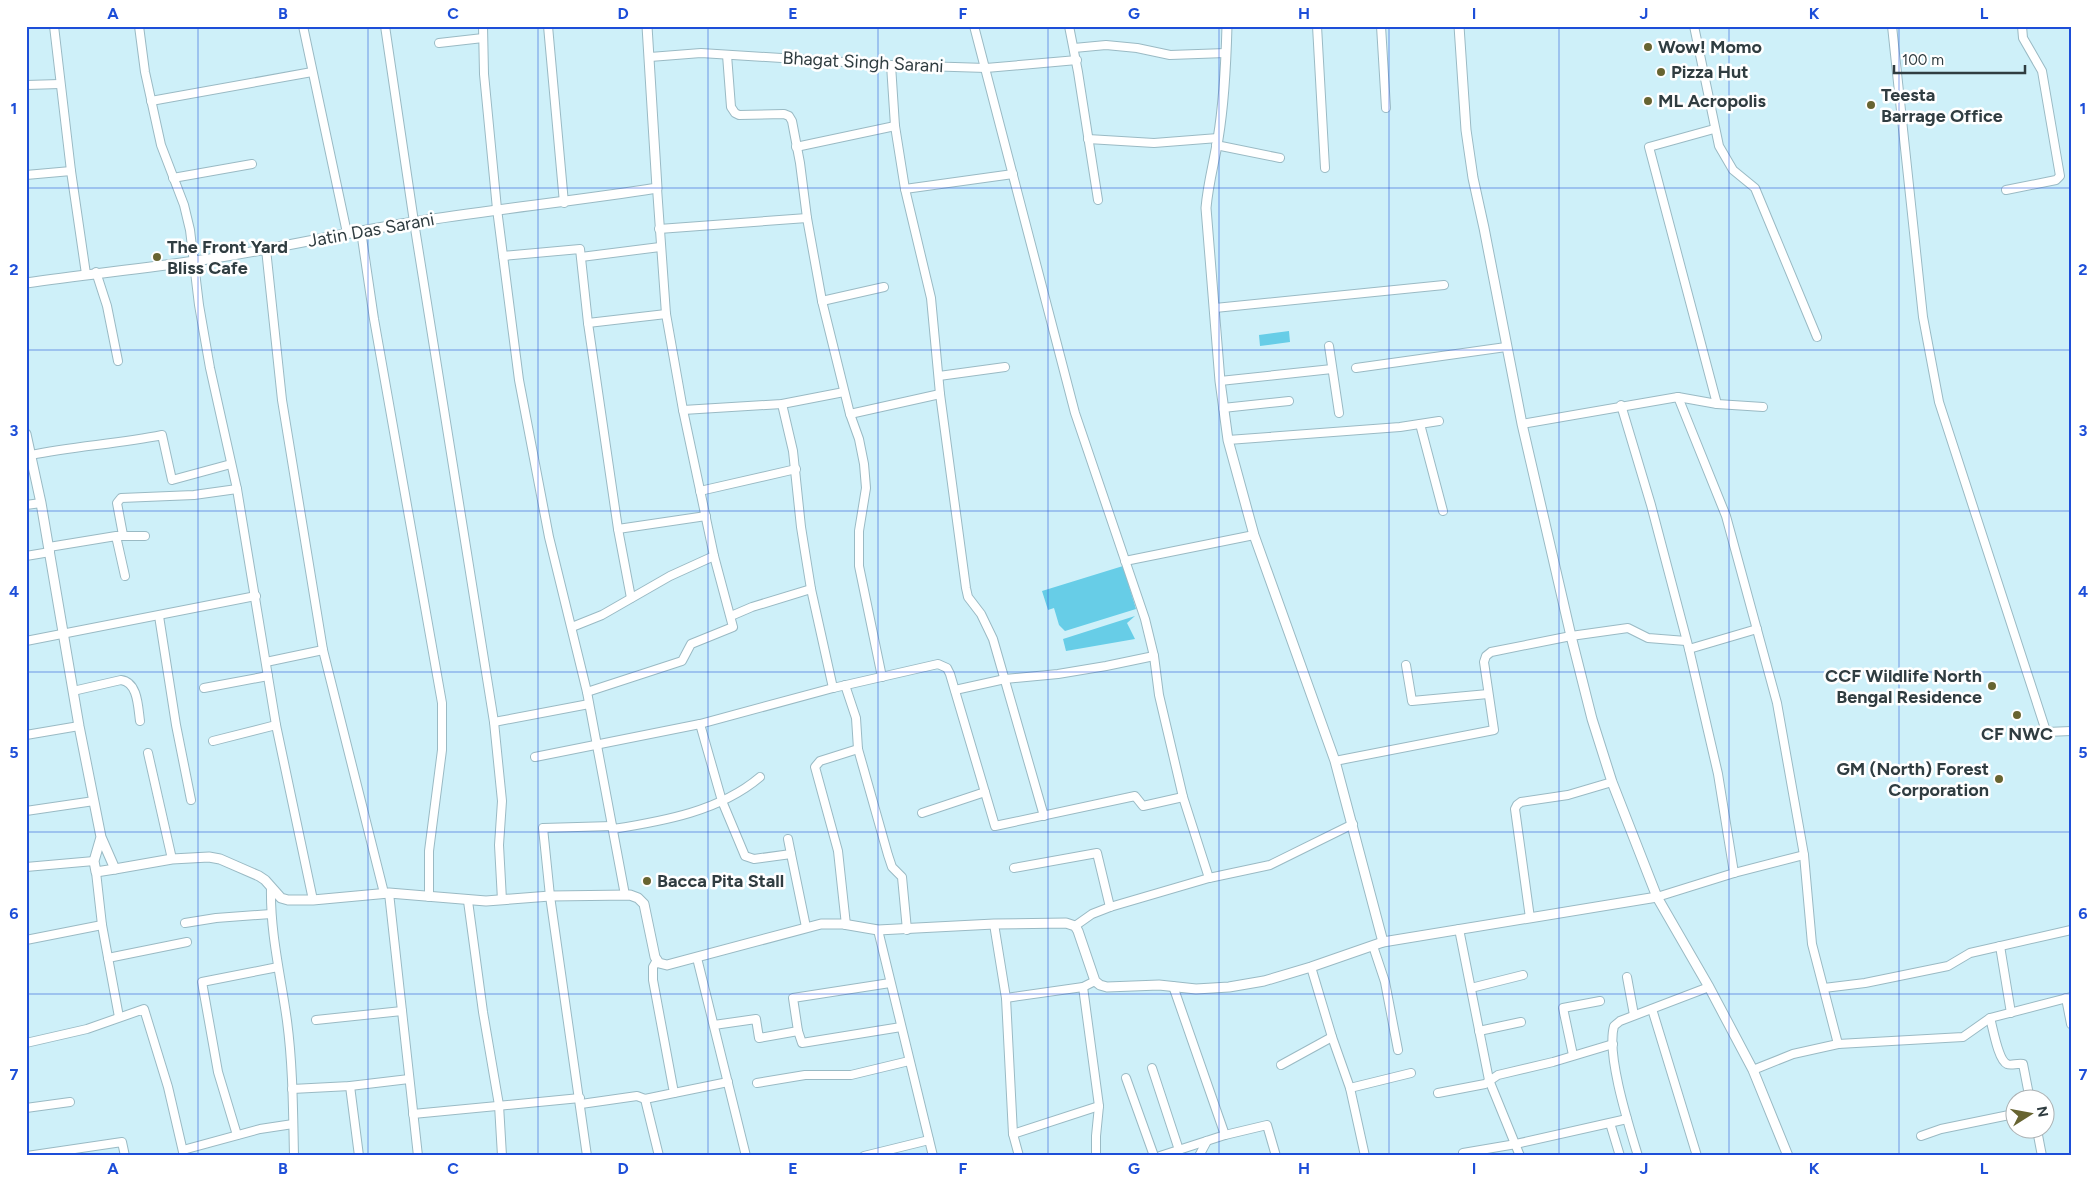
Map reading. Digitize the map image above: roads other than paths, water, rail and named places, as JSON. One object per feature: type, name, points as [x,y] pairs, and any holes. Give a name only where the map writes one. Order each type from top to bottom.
[{"type":"street","points":[[54,26],[71,171],[86,274]]},
{"type":"street","points":[[139,26],[145,72],[161,145],[184,205],[210,368],[237,489],[276,725],[313,900]]},
{"type":"street","points":[[303,26],[347,233]]},
{"type":"street","points":[[385,26],[414,222],[494,722],[502,801],[499,845],[502,900]]},
{"type":"street","points":[[483,26],[484,74],[497,209],[518,380],[549,536],[587,692],[625,895]]},
{"type":"street","points":[[548,26],[564,202]]},
{"type":"street","points":[[587,692],[682,661],[691,644],[733,626],[714,556],[683,410],[666,314],[660,246],[647,26]]},
{"type":"street","points":[[974,26],[1075,413],[1141,604],[1154,656],[1160,695],[1183,797],[1209,878]]},
{"type":"street","points":[[1069,26],[1098,200]]},
{"type":"street","points":[[1227,26],[1217,142],[1208,186],[1206,208],[1220,381],[1228,440],[1254,535],[1335,761],[1383,942]]},
{"type":"street","points":[[1316,26],[1325,168]]},
{"type":"street","points":[[1381,26],[1386,108]]},
{"type":"street","points":[[1459,26],[1466,130],[1473,178],[1522,424],[1592,719],[1612,782],[1658,897],[1710,987],[1753,1070],[1788,1156]]},
{"type":"street","points":[[1694,26],[1719,146],[1733,170],[1755,188],[1817,337]]},
{"type":"street","points":[[1892,26],[1923,317],[1939,402],[2045,728],[2048,732],[2071,731]]},
{"type":"street","points":[[2006,190],[2056,180],[2060,176],[2042,72],[2023,38],[2022,26]]},
{"type":"street","points":[[439,43],[483,38]]},
{"type":"street","points":[[1074,48],[1095,45],[1118,46],[1170,55],[1226,53]]},
{"type":"street","name":"Bhagat Singh Sarani","points":[[650,57],[701,53],[891,66],[986,68],[1076,60]]},
{"type":"street","points":[[727,55],[732,110],[739,115],[787,115],[792,121],[822,301],[844,392],[861,445],[865,477],[865,498],[858,542],[859,566],[882,677]]},
{"type":"street","points":[[891,66],[895,126],[905,189],[929,286],[940,394],[966,588],[968,597],[976,606],[986,624],[1005,679],[1044,816]]},
{"type":"street","points":[[151,101],[312,72]]},
{"type":"street","points":[[26,85],[60,84]]},
{"type":"street","points":[[796,147],[895,126]]},
{"type":"street","points":[[1714,129],[1648,147],[1717,404]]},
{"type":"street","points":[[1088,140],[1154,143],[1217,142],[1280,158]]},
{"type":"street","points":[[173,178],[252,164]]},
{"type":"street","points":[[26,175],[71,171]]},
{"type":"street","points":[[905,189],[1013,174]]},
{"type":"street","name":"Jatin Das Sarani","points":[[26,283],[96,272],[194,261],[414,222],[657,188]]},
{"type":"street","points":[[659,229],[807,218]]},
{"type":"street","points":[[361,231],[374,319],[442,703],[442,750],[429,851],[429,897]]},
{"type":"street","points":[[581,258],[660,246]]},
{"type":"street","points":[[503,256],[580,248],[588,323],[618,529],[631,598]]},
{"type":"street","points":[[266,249],[282,400],[323,650],[386,893],[402,1011],[418,1156]]},
{"type":"street","points":[[96,272],[107,306],[118,361]]},
{"type":"street","points":[[1215,308],[1444,285]]},
{"type":"street","points":[[822,301],[884,287]]},
{"type":"street","points":[[588,323],[666,314]]},
{"type":"street","points":[[1329,346],[1339,413]]},
{"type":"street","points":[[1356,368],[1506,347]]},
{"type":"street","points":[[939,376],[1005,367]]},
{"type":"street","points":[[1220,381],[1332,368]]},
{"type":"street","points":[[683,410],[782,404],[844,392]]},
{"type":"street","points":[[850,414],[940,394]]},
{"type":"street","points":[[1522,424],[1621,405],[1678,397],[1717,404],[1763,407]]},
{"type":"street","points":[[1678,397],[1726,516],[1777,703],[1804,855],[1812,944],[1838,1044]]},
{"type":"street","points":[[1223,408],[1289,401]]},
{"type":"street","points":[[782,404],[796,468],[801,527],[812,589],[833,688]]},
{"type":"street","points":[[1621,405],[1651,505],[1689,649],[1718,774],[1734,873]]},
{"type":"street","points":[[1228,440],[1438,421]]},
{"type":"street","points":[[1420,424],[1443,511]]},
{"type":"street","points":[[26,434],[41,503],[79,726],[101,837],[115,869]]},
{"type":"street","points":[[31,455],[66,448],[134,441],[162,435],[172,480],[231,464]]},
{"type":"street","points":[[700,490],[796,468]]},
{"type":"street","points":[[125,576],[119,536],[117,503],[121,498],[194,495],[237,489]]},
{"type":"street","points":[[26,504],[41,503]]},
{"type":"street","points":[[618,529],[706,516]]},
{"type":"street","points":[[1125,561],[1254,535]]},
{"type":"street","points":[[26,556],[119,536],[145,536]]},
{"type":"street","points":[[572,627],[602,615],[670,576],[714,556]]},
{"type":"street","points":[[731,616],[752,607],[812,589]]},
{"type":"street","points":[[26,641],[256,596]]},
{"type":"street","points":[[159,616],[176,726],[191,800]]},
{"type":"street","points":[[1335,761],[1494,730],[1484,662],[1488,654],[1571,636],[1629,628],[1648,638],[1686,641]]},
{"type":"street","points":[[1689,649],[1757,629]]},
{"type":"street","points":[[266,662],[323,650]]},
{"type":"street","points":[[955,690],[1005,679],[1058,674],[1154,656]]},
{"type":"street","points":[[535,757],[598,746],[700,724],[845,685],[941,665],[949,671],[995,826],[1135,796],[1143,806],[1183,797]]},
{"type":"street","points":[[1406,665],[1412,701],[1488,694]]},
{"type":"street","points":[[204,688],[268,676]]},
{"type":"street","points":[[73,691],[121,680],[126,681],[133,687],[140,721]]},
{"type":"street","points":[[845,685],[856,718],[858,749],[888,855],[892,866],[902,877],[907,930]]},
{"type":"street","points":[[494,722],[589,704]]},
{"type":"street","points":[[700,724],[722,801],[744,856],[754,859],[791,854]]},
{"type":"street","points":[[213,741],[276,725]]},
{"type":"street","points":[[26,735],[79,726]]},
{"type":"street","points":[[846,925],[838,851],[815,767],[820,761],[858,749]]},
{"type":"street","points":[[148,753],[172,859]]},
{"type":"street","points":[[587,1156],[550,896],[543,828],[613,828],[671,819],[722,801],[743,790],[760,777]]},
{"type":"street","points":[[1530,918],[1515,807],[1522,802],[1568,795],[1612,782]]},
{"type":"street","points":[[922,813],[985,792]]},
{"type":"street","points":[[26,811],[94,801]]},
{"type":"street","points":[[1074,926],[1092,914],[1110,907],[1209,878],[1270,865],[1352,824]]},
{"type":"street","points":[[101,837],[94,861],[102,924],[119,1017]]},
{"type":"street","points":[[788,839],[806,927]]},
{"type":"street","points":[[1014,868],[1097,853],[1110,907]]},
{"type":"street","points":[[96,872],[197,856],[220,859],[258,876],[265,880],[281,898],[288,900],[313,900],[386,893],[468,901],[550,896],[625,895],[638,898],[644,904],[654,954],[657,960],[667,965],[821,924],[846,925],[878,930],[907,930],[994,924],[1066,923],[1074,926],[1078,931],[1095,981],[1100,986],[1159,985],[1196,989],[1229,987],[1264,981],[1311,968],[1383,942],[1658,897],[1734,873],[1804,855]]},
{"type":"street","points":[[26,867],[94,861]]},
{"type":"street","points":[[271,888],[271,914],[287,1022],[294,1156]]},
{"type":"street","points":[[468,901],[482,1012],[499,1105],[502,1156]]},
{"type":"street","points":[[185,923],[216,918],[271,914]]},
{"type":"street","points":[[26,940],[102,924]]},
{"type":"street","points":[[994,924],[1006,998],[1013,1134],[1019,1156]]},
{"type":"street","points":[[878,930],[933,1156]]},
{"type":"street","points":[[1459,930],[1489,1080],[1520,1156]]},
{"type":"street","points":[[1824,988],[1865,983],[1948,966],[1970,953],[2071,930]]},
{"type":"street","points":[[108,958],[187,942]]},
{"type":"street","points":[[1372,946],[1385,982],[1398,1050]]},
{"type":"street","points":[[2000,946],[2011,1013]]},
{"type":"street","points":[[697,958],[746,1156]]},
{"type":"street","points":[[657,960],[653,967],[653,980],[674,1093]]},
{"type":"street","points":[[237,1135],[218,1072],[202,982],[278,967]]},
{"type":"street","points":[[1311,968],[1350,1088],[1365,1156]]},
{"type":"street","points":[[1471,988],[1523,975]]},
{"type":"street","points":[[1627,976],[1634,1015]]},
{"type":"street","points":[[1006,998],[1083,986],[1095,981]]},
{"type":"street","points":[[890,982],[793,998],[798,1031],[802,1043],[901,1027]]},
{"type":"street","points":[[1083,986],[1100,1106],[1096,1136],[1096,1156]]},
{"type":"street","points":[[1173,986],[1225,1135]]},
{"type":"street","points":[[1638,1156],[1626,1120],[1617,1077],[1613,1030],[1616,1023],[1634,1015],[1710,987]]},
{"type":"street","points":[[1753,1070],[1793,1054],[1838,1044],[1963,1037],[1990,1018],[2069,997],[2071,1024]]},
{"type":"street","points":[[1573,1055],[1563,1008],[1600,1001]]},
{"type":"street","points":[[26,1043],[87,1029],[144,1009],[168,1087],[183,1153],[260,1128],[293,1124]]},
{"type":"street","points":[[1652,1009],[1697,1156]]},
{"type":"street","points":[[316,1020],[402,1011]]},
{"type":"street","points":[[1990,1018],[1998,1049],[2004,1062],[2008,1065],[2022,1064],[2028,1090]]},
{"type":"street","points":[[714,1025],[756,1019],[759,1038],[798,1031]]},
{"type":"street","points":[[1479,1031],[1521,1022]]},
{"type":"street","points":[[1281,1065],[1332,1037]]},
{"type":"street","points":[[1438,1093],[1485,1084],[1498,1075],[1553,1062],[1614,1044]]},
{"type":"street","points":[[757,1083],[804,1075],[851,1075],[909,1061]]},
{"type":"street","points":[[1152,1068],[1179,1150]]},
{"type":"street","points":[[1350,1088],[1411,1073]]},
{"type":"street","points":[[292,1089],[350,1086],[409,1078]]},
{"type":"street","points":[[1126,1078],[1154,1156]]},
{"type":"street","points":[[413,1114],[499,1105],[637,1096],[646,1099],[728,1082]]},
{"type":"street","points":[[350,1086],[359,1156]]},
{"type":"street","points":[[646,1099],[659,1156]]},
{"type":"street","points":[[26,1108],[70,1102]]},
{"type":"street","points":[[1013,1134],[1100,1106]]},
{"type":"street","points":[[1921,1136],[1941,1129],[2004,1116]]},
{"type":"street","points":[[1464,1153],[1516,1144],[1626,1120]]},
{"type":"street","points":[[1610,1123],[1620,1156]]},
{"type":"street","points":[[1160,1156],[1225,1135],[1267,1125],[1276,1156]]},
{"type":"street","points":[[864,1156],[929,1140]]},
{"type":"street","points":[[2039,1140],[2041,1155]]},
{"type":"street","points":[[1199,1156],[1207,1141]]},
{"type":"street","points":[[27,1156],[65,1153],[122,1142],[125,1156]]},
{"type":"place","name":"Wow! Momo","points":[[1648,47]]},
{"type":"place","name":"Pizza Hut","points":[[1661,72]]},
{"type":"place","name":"ML Acropolis","points":[[1648,101]]},
{"type":"place","name":"Teesta Barrage Office","points":[[1871,105]]},
{"type":"place","name":"The Front Yard Bliss Cafe","points":[[157,257]]},
{"type":"place","name":"CCF Wildlife North Bengal Residence","points":[[1992,686]]},
{"type":"place","name":"CF NWC","points":[[2017,715]]},
{"type":"place","name":"GM (North) Forest Corporation","points":[[1999,779]]},
{"type":"place","name":"Bacca Pita Stall","points":[[647,881]]}]
